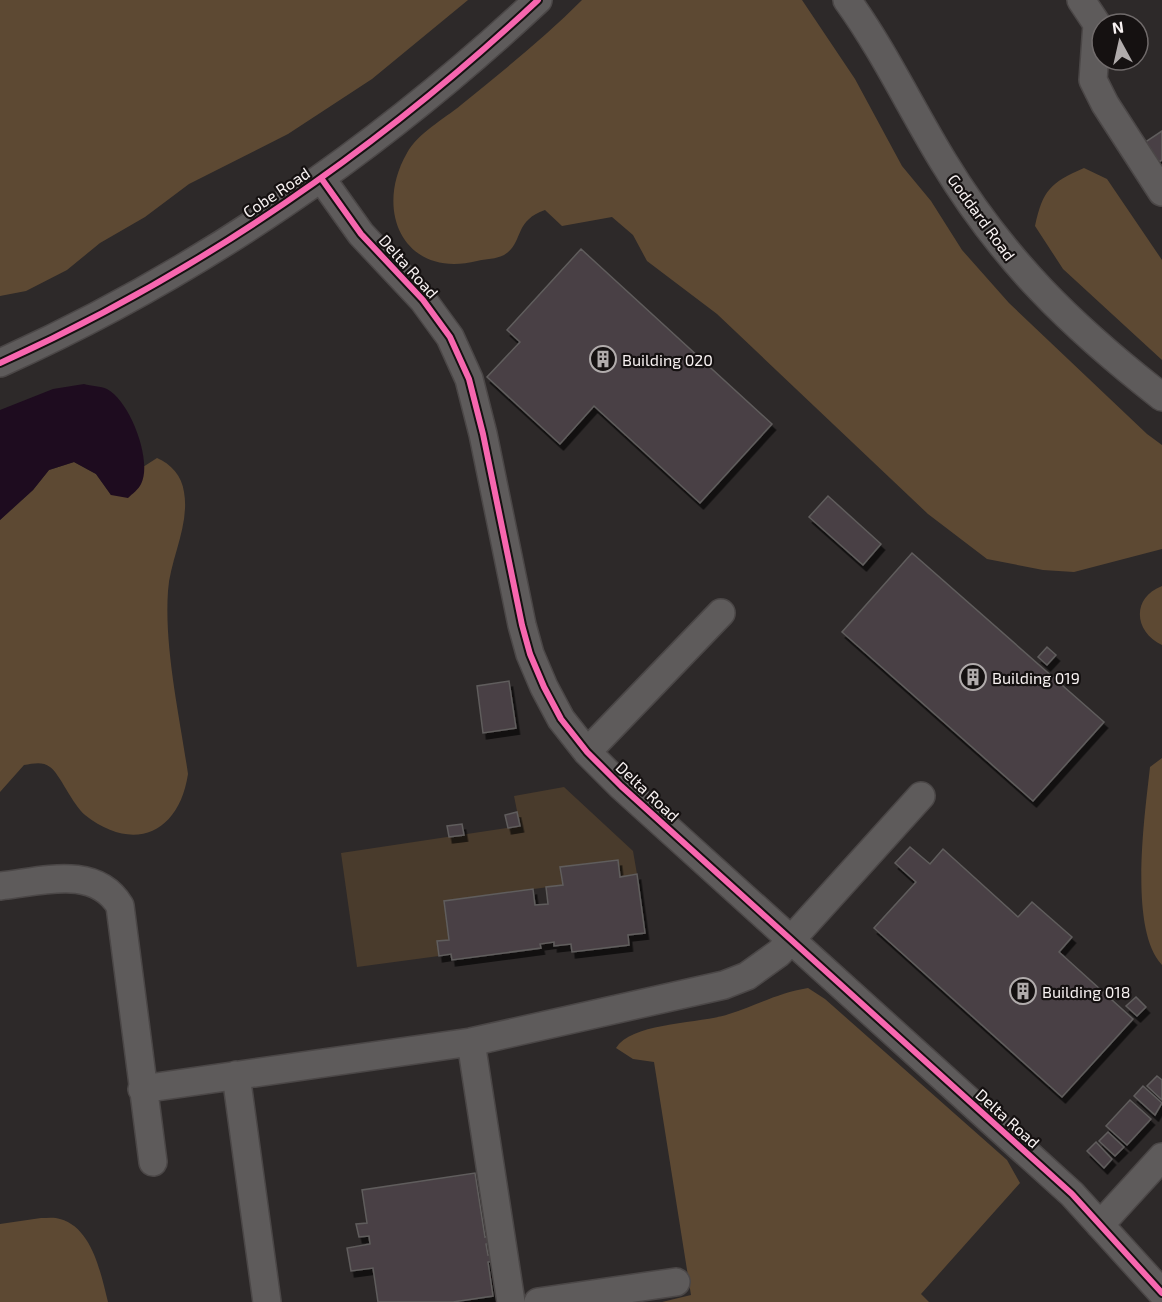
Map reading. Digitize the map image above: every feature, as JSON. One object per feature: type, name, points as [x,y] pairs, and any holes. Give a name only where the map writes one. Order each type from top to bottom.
[{"type":"street","name":"Cobe Road","points":[[0,363],[47,341],[217,247],[321,178],[489,46],[538,0]]},
{"type":"street","name":"Goddard Road","points":[[847,0],[871,32],[942,159],[1001,247],[1038,289],[1072,321],[1162,396]]},
{"type":"street","points":[[1081,0],[1097,24],[1093,80],[1105,104],[1162,192]]},
{"type":"street","name":"Delta Road","points":[[321,178],[361,234],[423,300],[450,337],[469,379],[483,434],[522,625],[530,654],[561,719],[587,752],[1072,1194],[1162,1293]]},
{"type":"street","points":[[587,752],[721,613]]},
{"type":"street","points":[[142,1089],[471,1042],[724,985],[747,976],[763,966],[791,940],[921,796]]},
{"type":"street","points":[[0,886],[71,879],[89,880],[113,893],[120,906],[153,1162]]},
{"type":"street","points":[[471,1042],[511,1302]]},
{"type":"street","points":[[236,1075],[267,1302]]},
{"type":"street","points":[[1100,1225],[1162,1157]]},
{"type":"street","points":[[538,1302],[676,1282]]},
{"type":"shaded area","points":[[0,0],[468,0],[372,79],[288,134],[189,184],[145,217],[100,243],[67,270],[26,291],[0,296]]},
{"type":"shaded area","points":[[582,0],[802,0],[855,79],[902,166],[931,201],[962,250],[1009,303],[1147,434],[1162,445],[1162,549],[1074,572],[1043,570],[987,559],[928,514],[717,314],[647,261],[633,235],[612,217],[562,226],[545,210],[528,220],[510,250],[504,255],[491,259],[452,264],[431,260],[414,250],[402,236],[395,218],[393,197],[397,175],[407,153],[424,133],[523,54]]},
{"type":"shaded area","points":[[1084,168],[1107,179],[1162,260],[1162,360],[1063,269],[1035,226],[1041,204],[1050,189],[1063,178]]},
{"type":"shaded area","points":[[84,384],[107,389],[116,396],[131,418],[142,447],[144,461],[144,474],[140,486],[128,498],[111,495],[96,474],[74,462],[49,470],[33,490],[0,520],[0,410],[53,389]]},
{"type":"shaded area","points":[[157,458],[175,471],[184,492],[184,517],[170,579],[167,613],[170,659],[188,774],[183,795],[175,811],[164,823],[151,831],[136,835],[120,833],[103,827],[85,815],[75,804],[54,771],[44,764],[24,765],[0,792],[0,520],[33,490],[49,470],[74,462],[96,474],[111,495],[141,484],[143,467]]},
{"type":"shaded area","points":[[1162,586],[1162,645],[1146,632],[1140,615],[1145,598]]},
{"type":"shaded area","points":[[1162,758],[1162,965],[1152,948],[1145,925],[1141,870],[1150,767]]},
{"type":"shaded area","points":[[564,787],[633,851],[637,874],[620,877],[618,860],[560,867],[563,885],[444,901],[449,940],[439,956],[357,967],[341,853],[520,826],[514,796]]},
{"type":"shaded area","points":[[808,988],[825,999],[1007,1160],[1020,1183],[921,1294],[929,1302],[662,1302],[691,1295],[654,1062],[633,1059],[616,1048],[624,1039],[651,1028],[716,1017]]},
{"type":"shaded area","points":[[41,1218],[60,1219],[71,1224],[88,1242],[98,1266],[108,1302],[0,1302],[0,1224]]},
{"type":"building","points":[[1162,131],[1162,160],[1151,167],[1138,147]]},
{"type":"building","name":"Building 020","points":[[581,249],[772,424],[700,503],[594,406],[560,444],[487,377],[520,342],[507,330]]},
{"type":"building","points":[[828,496],[881,544],[863,565],[809,517]]},
{"type":"building","name":"Building 019","points":[[912,553],[1104,722],[1033,801],[842,632]]},
{"type":"building","points":[[1047,647],[1056,655],[1047,665],[1038,657]]},
{"type":"building","points":[[509,681],[516,728],[483,733],[477,686]]},
{"type":"building","points":[[517,812],[520,826],[508,828],[505,815]]},
{"type":"building","points":[[462,824],[464,835],[449,837],[447,826]]},
{"type":"building","name":"Building 018","points":[[910,847],[930,864],[943,849],[1018,917],[1032,902],[1072,937],[1059,952],[1133,1019],[1062,1097],[874,928],[916,882],[895,863]]},
{"type":"building","points":[[618,860],[620,877],[637,874],[645,933],[628,935],[629,945],[572,952],[571,944],[554,946],[554,942],[540,944],[541,948],[452,960],[451,954],[439,956],[437,941],[449,940],[444,901],[533,889],[535,905],[548,904],[546,887],[563,885],[560,867]]},
{"type":"building","points":[[1136,997],[1146,1007],[1137,1016],[1126,1006]]},
{"type":"building","points":[[1157,1076],[1162,1080],[1162,1100],[1147,1086]]},
{"type":"building","points":[[1143,1086],[1162,1103],[1155,1115],[1134,1096]]},
{"type":"building","points":[[1130,1100],[1151,1119],[1127,1145],[1106,1126]]},
{"type":"building","points":[[1108,1132],[1124,1147],[1115,1156],[1099,1141]]},
{"type":"building","points":[[1096,1142],[1112,1159],[1104,1168],[1087,1151]]},
{"type":"building","points":[[475,1173],[485,1237],[490,1236],[492,1243],[486,1244],[488,1255],[493,1254],[494,1261],[488,1262],[493,1296],[453,1302],[378,1302],[373,1268],[351,1271],[347,1248],[370,1244],[369,1236],[359,1237],[356,1224],[367,1223],[362,1190]]},
{"type":"cycle path","points":[[0,363],[145,290],[284,204],[415,107],[538,0]]},
{"type":"cycle path","points":[[321,178],[361,234],[423,300],[450,337],[469,379],[483,434],[522,625],[530,654],[561,719],[587,752],[621,786],[1072,1194],[1162,1293]]},
{"type":"place","name":"Building 020","points":[[603,359]]},
{"type":"place","name":"Building 019","points":[[973,677]]},
{"type":"place","name":"Building 018","points":[[1023,991]]}]
